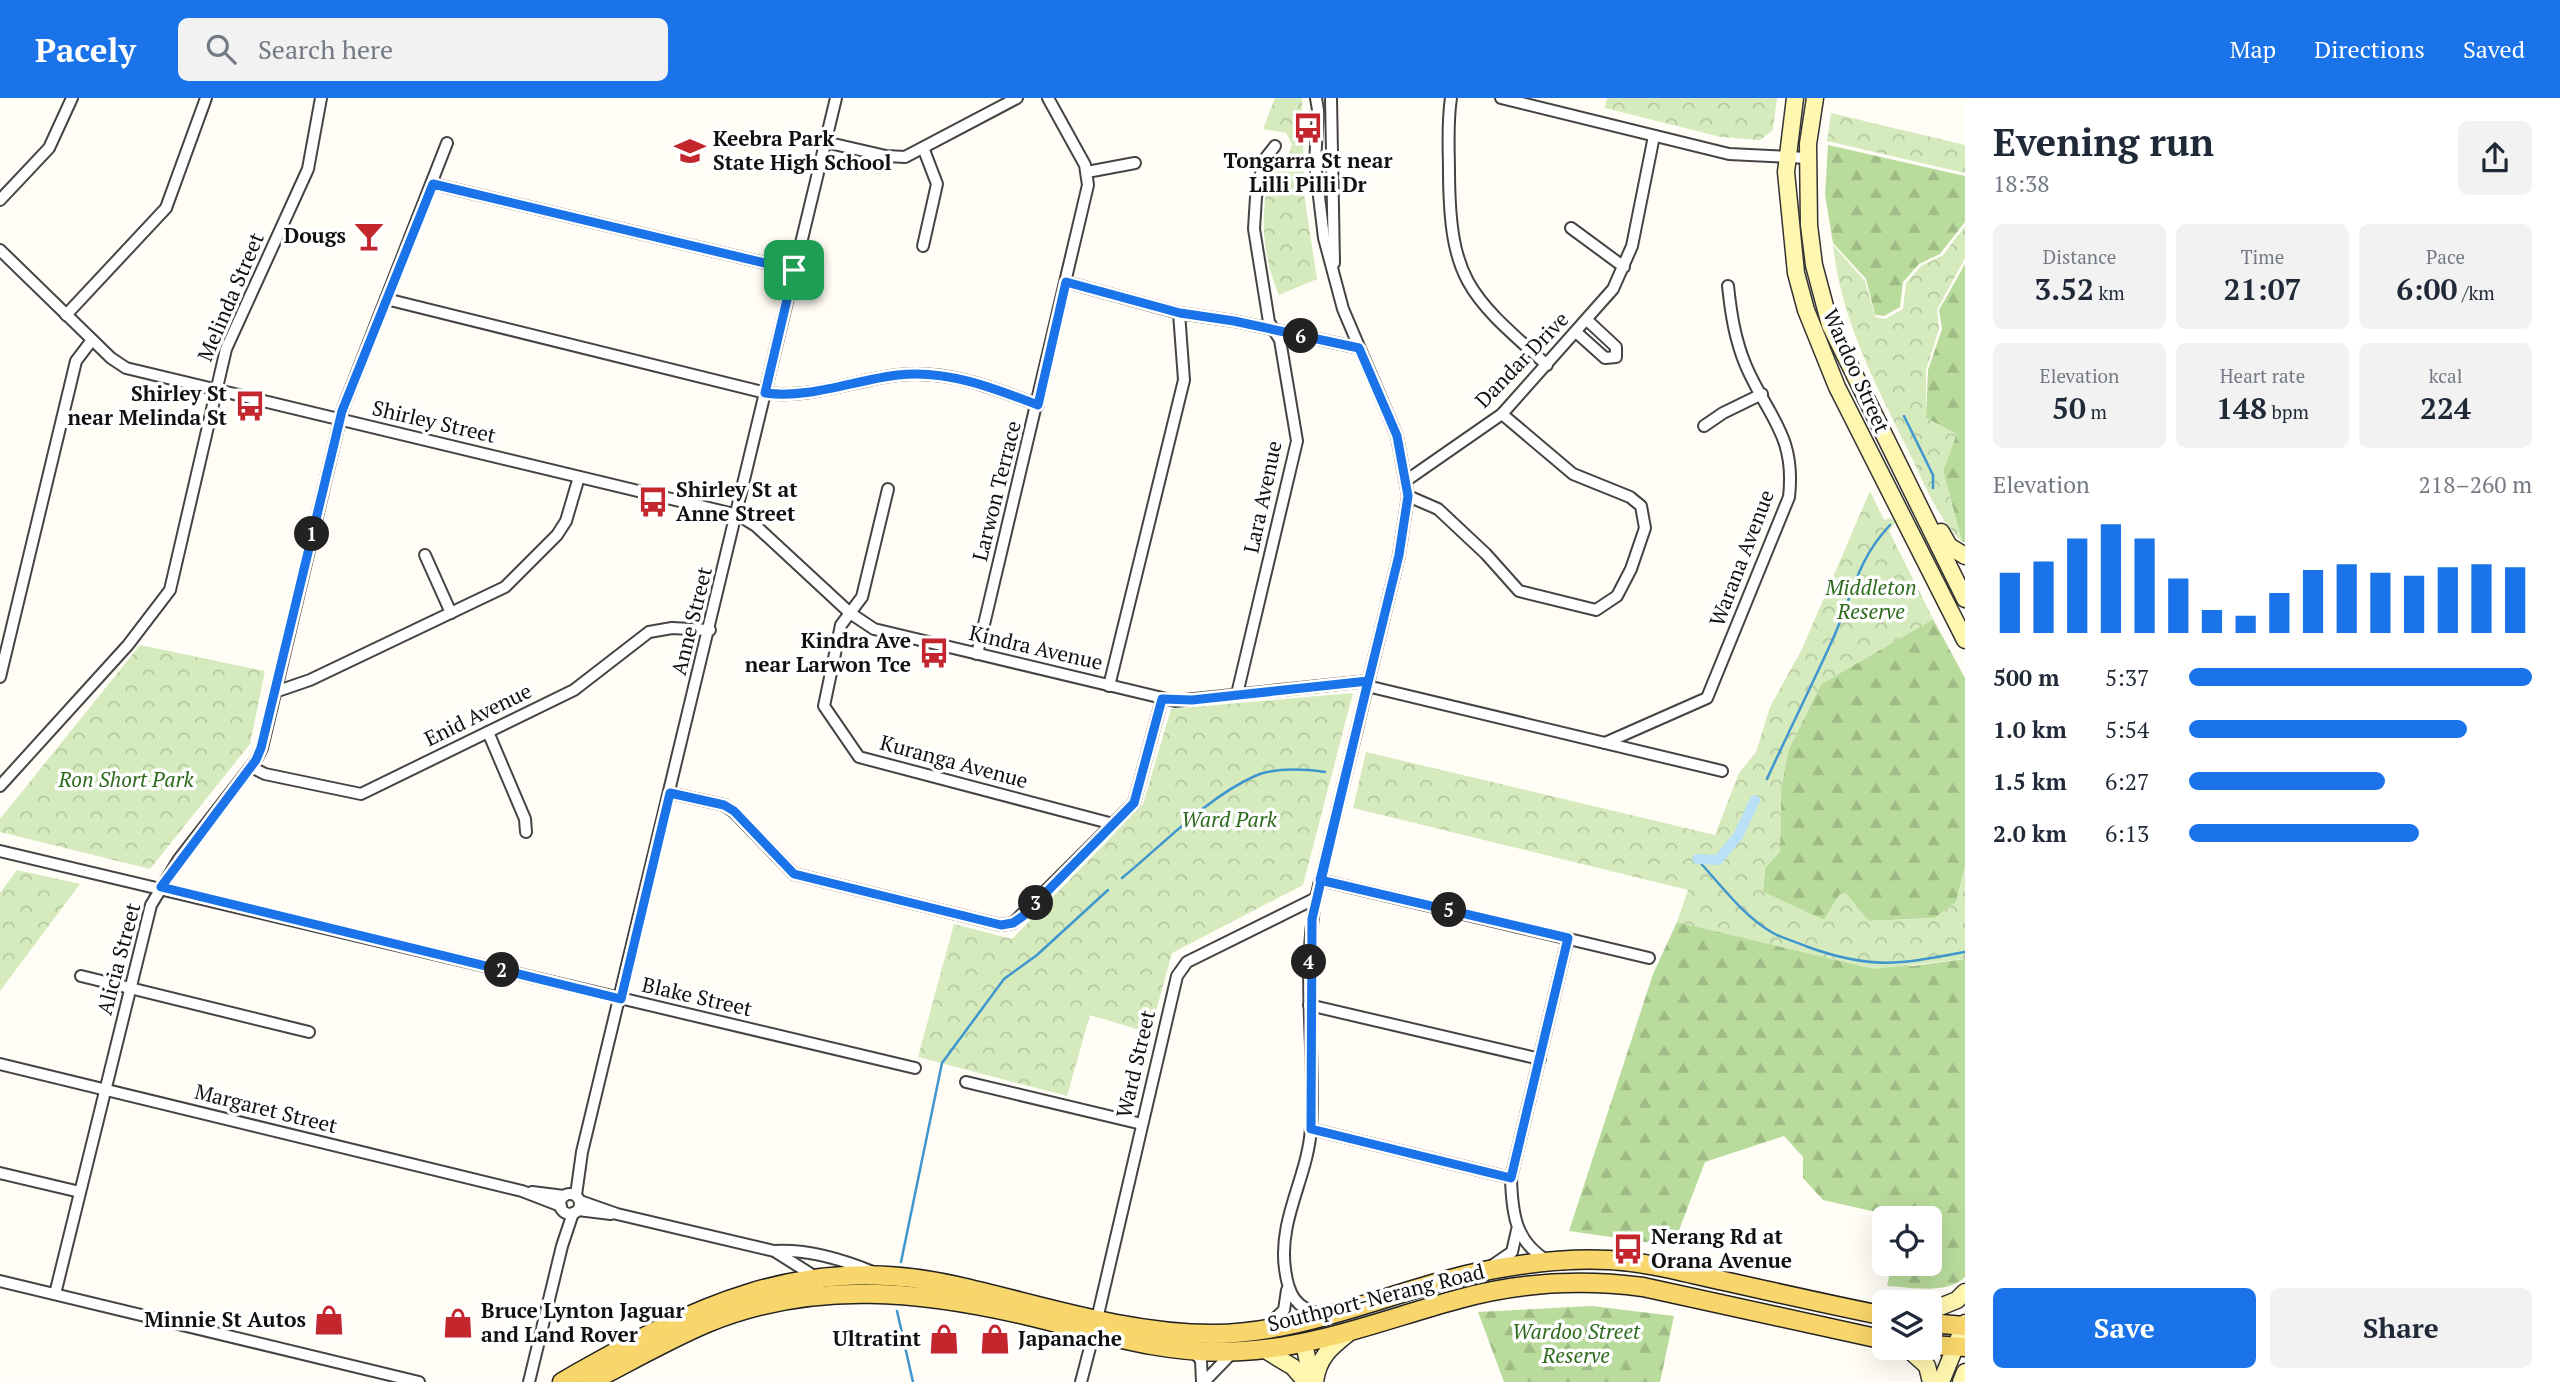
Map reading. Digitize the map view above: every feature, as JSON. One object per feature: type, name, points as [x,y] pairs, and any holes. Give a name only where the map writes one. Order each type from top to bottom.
[{"type":"main road","name":"Wardoo Street","points":[[1796,98],[1787,157],[1796,273],[1820,350],[1965,640]]},
{"type":"main road","name":"Wardoo Street","points":[[1815,98],[1807,158],[1814,265],[1830,325],[1924,516],[1960,576],[1965,599]]},
{"type":"main road","points":[[1924,516],[1937,524],[1949,546],[1965,555]]},
{"type":"main road","name":"Southport-Nerang Road","points":[[1095,1325],[1192,1333],[1267,1328],[1327,1315],[1481,1271],[1549,1261],[1599,1259],[1636,1263],[1872,1313]]},
{"type":"main road","name":"Southport-Nerang Road","points":[[819,1286],[950,1285],[1095,1325],[1139,1343],[1233,1352],[1304,1343],[1461,1298],[1518,1286],[1603,1283],[1643,1287],[1872,1337]]},
{"type":"main road","points":[[596,1380],[709,1322],[819,1286]]},
{"type":"main road","points":[[562,1382],[645,1336],[714,1305],[763,1288],[819,1286]]},
{"type":"main road","points":[[1942,1306],[1957,1300],[1965,1292]]},
{"type":"main road","points":[[1941,1382],[1960,1347],[1965,1325],[1942,1324]]},
{"type":"main road","points":[[1267,1328],[1296,1334],[1304,1343],[1314,1382]]},
{"type":"main road","points":[[1314,1382],[1317,1366],[1326,1351],[1352,1330]]},
{"type":"main road","points":[[1942,1346],[1960,1347]]},
{"type":"main road","points":[[1265,1350],[1296,1370],[1306,1382]]},
{"type":"main road","points":[[1920,1360],[1927,1366],[1931,1382]]},
{"type":"main road","points":[[1961,1382],[1965,1372]]},
{"type":"street","points":[[0,200],[49,148],[72,98]]},
{"type":"street","points":[[65,314],[166,208],[206,98]]},
{"type":"street","name":"Melinda Street","points":[[0,786],[128,645],[170,590],[215,391],[234,331],[308,169],[321,98]]},
{"type":"street","name":"Anne Street","points":[[529,1382],[836,98]]},
{"type":"street","points":[[825,142],[905,157],[924,150],[1017,98]]},
{"type":"street","points":[[1048,98],[1087,172],[1135,163]]},
{"type":"street","points":[[1267,1328],[1285,1308],[1287,1283],[1282,1244],[1311,1129],[1309,941],[1316,898],[1399,555],[1408,496],[1397,436],[1343,309],[1324,239],[1316,182],[1318,110],[1315,98]]},
{"type":"street","points":[[1331,98],[1333,269]]},
{"type":"street","points":[[1451,98],[1450,219],[1457,256],[1482,306],[1547,366]]},
{"type":"street","points":[[1502,98],[1543,103],[1654,136],[1729,154],[1807,158]]},
{"type":"street","name":"Dandar Drive","points":[[1407,480],[1502,414],[1613,289],[1632,246],[1654,136]]},
{"type":"street","name":"Alicia Street","points":[[55,1294],[151,905],[161,887],[251,767],[261,748],[340,420],[447,144]]},
{"type":"street","name":"Lara Avenue","points":[[1237,694],[1297,441],[1280,340],[1269,322],[1254,229],[1256,197],[1264,160],[1275,146]]},
{"type":"street","points":[[923,246],[937,184],[924,150]]},
{"type":"street","name":"Larwon Terrace","points":[[977,654],[1087,194],[1087,172]]},
{"type":"street","points":[[433,184],[794,270]]},
{"type":"street","points":[[1571,228],[1624,267]]},
{"type":"street","name":"Shirley Street","points":[[0,250],[92,340],[126,368],[737,515]]},
{"type":"street","points":[[1066,282],[1180,313],[1274,329],[1359,348]]},
{"type":"street","name":"Warana Avenue","points":[[1605,743],[1707,698],[1789,497],[1792,468],[1780,425],[1747,367],[1732,325],[1728,286]]},
{"type":"street","points":[[386,299],[765,393],[810,392],[899,375],[927,373],[979,385],[1038,405]]},
{"type":"street","points":[[1109,686],[1184,380],[1180,313]]},
{"type":"street","points":[[1576,332],[1605,358],[1616,357],[1616,347],[1587,320]]},
{"type":"street","points":[[0,677],[76,361],[92,340]]},
{"type":"street","points":[[1704,426],[1723,413],[1762,394]]},
{"type":"street","points":[[1408,496],[1438,509],[1486,554],[1519,591],[1596,610],[1617,596],[1631,569],[1645,528],[1641,506],[1630,497],[1573,474],[1502,414]]},
{"type":"street","points":[[275,692],[310,680],[505,587],[534,561],[566,522],[579,477]]},
{"type":"street","name":"Kuranga Avenue","points":[[888,489],[862,597],[841,625],[824,706],[859,757],[1113,824]]},
{"type":"street","name":"Kindra Avenue","points":[[737,515],[767,535],[850,613],[874,629],[1175,701],[1367,684],[1722,771]]},
{"type":"street","points":[[425,555],[451,613]]},
{"type":"street","points":[[1938,586],[1960,576]]},
{"type":"street","name":"Enid Avenue","points":[[251,767],[268,775],[361,794],[574,690],[649,632],[672,628],[710,630]]},
{"type":"street","points":[[670,793],[724,805],[734,811],[794,874],[1001,925],[1013,923],[1023,916],[1139,795],[1162,699]]},
{"type":"street","points":[[488,732],[525,819],[526,832]]},
{"type":"street","points":[[0,766],[11,772]]},
{"type":"street","name":"Blake Street","points":[[0,849],[915,1068]]},
{"type":"street","points":[[1320,880],[1649,958]]},
{"type":"street","name":"Ward Street","points":[[1081,1382],[1177,976],[1187,962],[1316,898]]},
{"type":"street","points":[[1481,1271],[1512,1252],[1517,1227],[1511,1178],[1568,938]]},
{"type":"street","points":[[81,976],[309,1032]]},
{"type":"street","points":[[1309,1005],[1540,1059]]},
{"type":"street","name":"Margaret Street","points":[[0,1064],[570,1203],[774,1251],[789,1250],[858,1266],[880,1284]]},
{"type":"street","points":[[966,1082],[1142,1124]]},
{"type":"street","points":[[1311,1129],[1511,1178]]},
{"type":"street","points":[[0,1173],[80,1192]]},
{"type":"street","points":[[1517,1227],[1527,1247],[1549,1261]]},
{"type":"street","points":[[774,1251],[819,1286]]},
{"type":"street","points":[[813,1255],[820,1269],[819,1286]]},
{"type":"street","points":[[0,1281],[419,1382]]},
{"type":"street","points":[[1287,1283],[1298,1305],[1327,1315]]},
{"type":"street","points":[[1192,1350],[1201,1360],[1203,1382]]},
{"type":"street","points":[[1203,1382],[1233,1352]]},
{"type":"green space","points":[[1275,98],[1302,98],[1304,194],[1317,279],[1279,295],[1266,247],[1264,214],[1273,164],[1289,154],[1292,144],[1286,133],[1263,129]]},
{"type":"green space","points":[[1607,98],[1777,98],[1773,130],[1760,140],[1721,137],[1605,108]]},
{"type":"green space","points":[[1831,113],[1965,145],[1965,173],[1827,141]]},
{"type":"green space","points":[[1828,145],[1965,176],[1965,222],[1940,254],[1919,264],[1903,282],[1900,307],[1884,316],[1875,315],[1866,279],[1833,243],[1825,195]]},
{"type":"green space","points":[[1965,226],[1965,258],[1937,310],[1939,329],[1926,370],[1926,418],[1957,434],[1943,471],[1962,542],[1931,499],[1861,350],[1843,299],[1833,245],[1865,281],[1875,317],[1885,319],[1903,309],[1906,283],[1921,266],[1943,255]]},
{"type":"green space","points":[[1965,264],[1965,542],[1962,542],[1943,471],[1956,434],[1926,418],[1928,370],[1942,329],[1939,310]]},
{"type":"green space","name":"Middleton Reserve","points":[[1870,491],[1884,520],[1891,518],[1895,522],[1889,531],[1933,619],[1821,684],[1788,751],[1781,789],[1780,851],[1765,868],[1763,892],[1824,920],[1840,894],[1846,893],[1869,921],[1935,918],[1956,902],[1965,867],[1965,959],[1873,969],[1677,922],[1688,890],[1353,808],[1366,752],[1715,835],[1739,773],[1756,752],[1770,707],[1802,649]]},
{"type":"green space","points":[[1933,619],[1965,678],[1965,867],[1956,902],[1935,918],[1869,921],[1840,894],[1824,920],[1763,892],[1765,868],[1780,851],[1781,789],[1788,751],[1821,684]]},
{"type":"green space","name":"Ron Short Park","points":[[140,645],[265,671],[250,744],[150,869],[0,832],[0,819]]},
{"type":"green space","name":"Ward Park","points":[[1353,693],[1303,885],[1172,953],[1150,1033],[1090,1015],[1067,1096],[918,1057],[954,924],[1012,939],[1143,804],[1171,709]]},
{"type":"green space","points":[[17,870],[80,884],[0,991],[0,893]]},
{"type":"green space","points":[[1677,922],[1767,943],[1912,966],[1965,959],[1965,1277],[1957,1283],[1939,1288],[1887,1286],[1889,1276],[1942,1276],[1942,1206],[1872,1206],[1872,1211],[1823,1200],[1803,1178],[1803,1157],[1784,1136],[1705,1162],[1673,1246],[1569,1231],[1653,974]]},
{"type":"green space","name":"Wardoo Street Reserve","points":[[1592,1306],[1674,1316],[1660,1382],[1504,1382],[1478,1312]]},
{"type":"waterway","points":[[1904,416],[1933,475],[1933,488]]},
{"type":"waterway","points":[[1767,779],[1831,643],[1861,567],[1890,525]]},
{"type":"waterway","points":[[1122,878],[1202,809],[1237,785],[1271,771],[1325,772]]},
{"type":"waterway","points":[[1697,859],[1718,860],[1738,836],[1755,800]]},
{"type":"waterway","points":[[1697,859],[1732,899],[1762,926],[1808,947],[1850,959],[1886,963],[1965,952]]},
{"type":"waterway","points":[[901,1262],[942,1063],[1004,979],[1037,955],[1108,890]]},
{"type":"waterway","points":[[897,1311],[913,1382]]},
{"type":"place","name":"Tongarra St near Lilli Pilli Dr","points":[[1308,128]]},
{"type":"place","name":"Keebra Park State High School","points":[[690,151]]},
{"type":"place","name":"Dougs","points":[[369,236]]},
{"type":"place","name":"Shirley St near Melinda St","points":[[250,406]]},
{"type":"place","name":"Shirley St at Anne Street","points":[[653,502]]},
{"type":"place","name":"Kindra Ave near Larwon Tce","points":[[934,653]]},
{"type":"place","name":"Nerang Rd at Orana Avenue","points":[[1628,1249]]},
{"type":"place","name":"Minnie St Autos","points":[[329,1320]]},
{"type":"place","name":"Bruce Lynton Jaguar and Land Rover","points":[[458,1323]]},
{"type":"place","name":"Ultratint","points":[[944,1339]]},
{"type":"place","name":"Japanache","points":[[995,1339]]},
{"type":"route","points":[[794,270],[433,184],[342,411],[261,748],[256,760],[179,859],[161,887],[621,999],[670,793],[724,805],[734,811],[785,868],[794,874],[1001,925],[1013,923],[1023,916],[1134,803],[1139,795],[1162,699],[1192,700],[1368,681],[1348,762],[1320,880],[1309,941],[1311,1129],[1511,1178],[1568,938],[1320,880],[1399,555],[1408,496],[1397,436],[1359,348],[1234,321],[1180,313],[1066,282],[1038,405],[1007,393],[927,373],[874,379],[810,392],[777,395],[765,393],[794,270]]}]
